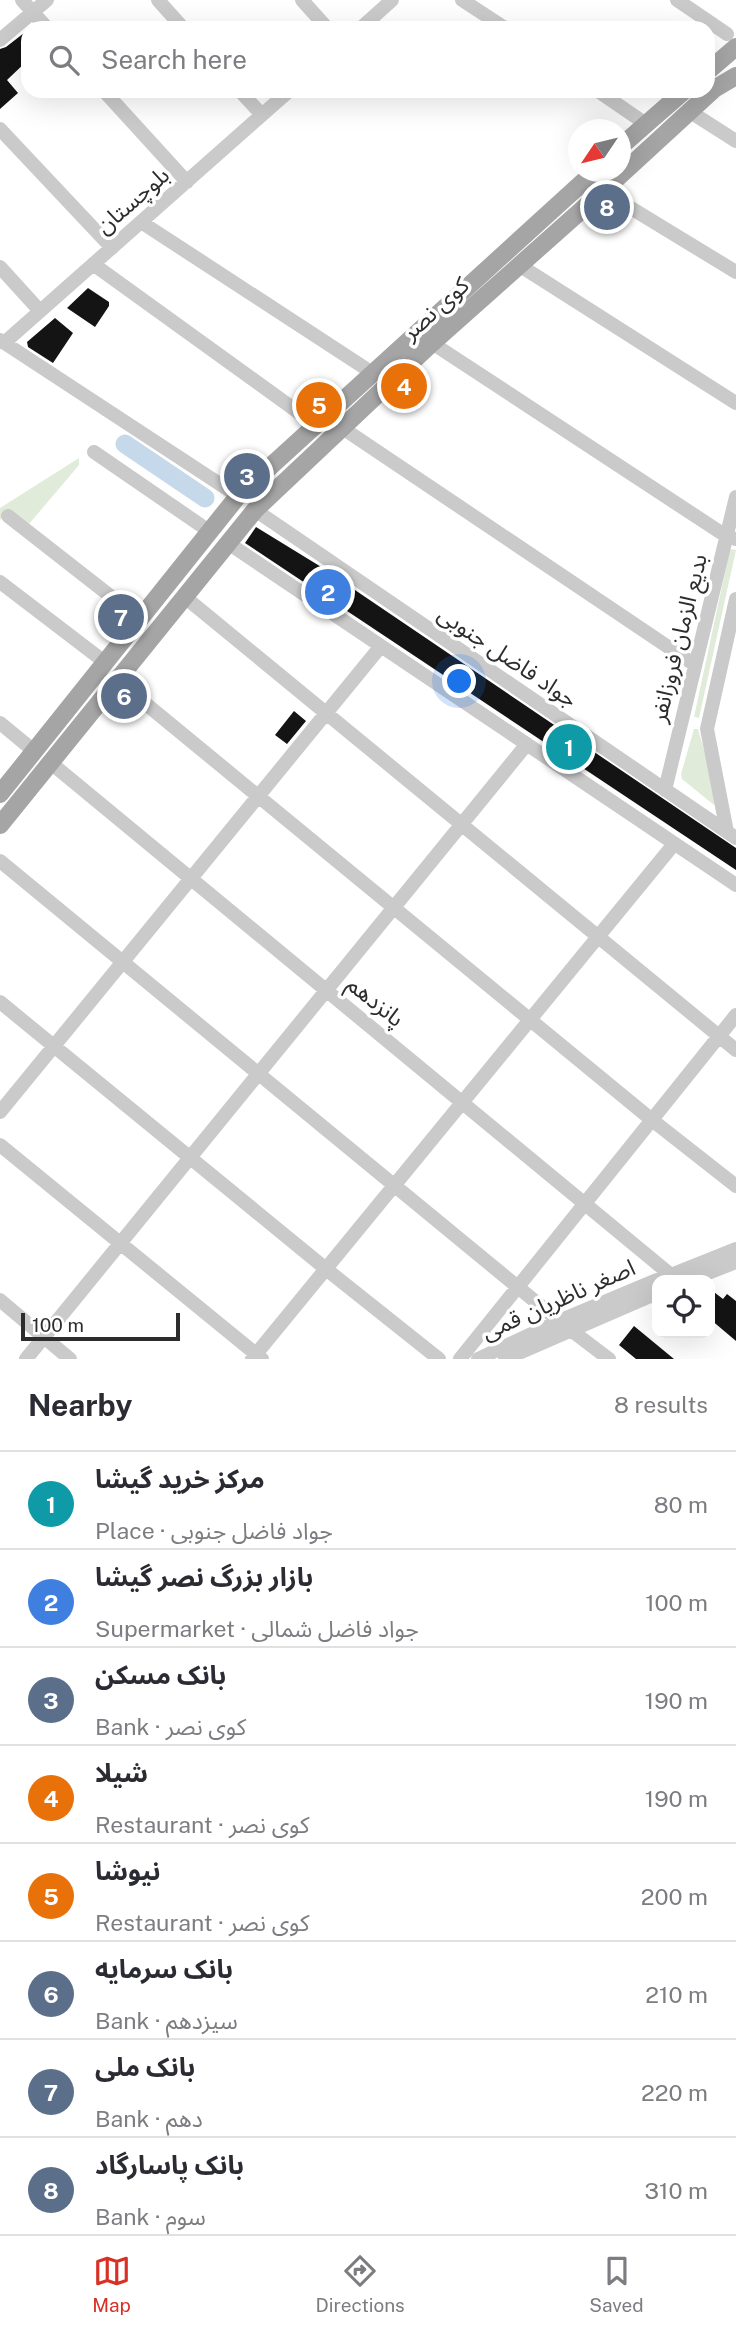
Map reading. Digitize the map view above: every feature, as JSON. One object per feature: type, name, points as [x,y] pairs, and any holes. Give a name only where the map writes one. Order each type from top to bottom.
[{"type":"main road","points":[[715,62],[731,41]]},
{"type":"main road","name":"کوی نصر","points":[[715,88],[736,76]]},
{"type":"main road","points":[[631,138],[676,98]]},
{"type":"main road","name":"کوی نصر","points":[[0,825],[255,510],[432,343],[704,98]]},
{"type":"main road","name":"کوی نصر","points":[[0,794],[237,496],[583,182]]},
{"type":"street","points":[[22,0],[41,21]]},
{"type":"street","points":[[22,21],[47,0]]},
{"type":"street","points":[[158,0],[177,21]]},
{"type":"street","points":[[302,0],[321,21]]},
{"type":"street","points":[[369,21],[392,0]]},
{"type":"street","points":[[462,0],[494,21]]},
{"type":"street","points":[[677,0],[705,21]]},
{"type":"street","points":[[0,40],[21,22]]},
{"type":"street","points":[[715,29],[731,41]]},
{"type":"street","points":[[110,98],[187,182]]},
{"type":"street","points":[[246,98],[262,116]]},
{"type":"street","name":"بلوچستان","points":[[2,341],[40,311],[281,98]]},
{"type":"street","points":[[608,98],[646,124]]},
{"type":"street","points":[[689,111],[736,141]]},
{"type":"street","points":[[0,129],[112,248]]},
{"type":"street","points":[[603,191],[736,272]]},
{"type":"street","points":[[141,222],[371,372]]},
{"type":"street","points":[[93,264],[316,425]]},
{"type":"street","points":[[519,265],[736,403]]},
{"type":"street","points":[[0,267],[40,311]]},
{"type":"street","points":[[2,341],[237,496]]},
{"type":"street","points":[[432,343],[731,538]]},
{"type":"street","points":[[341,427],[695,665]]},
{"type":"street","points":[[94,452],[209,531]]},
{"type":"street","name":"بدیع‌ الزمان فروزانفر","points":[[665,790],[695,665],[731,538],[736,497]]},
{"type":"street","name":"جواد فاضل جنوبی","points":[[255,510],[731,835]]},
{"type":"street","points":[[8,516],[141,620]]},
{"type":"street","points":[[228,543],[736,885]]},
{"type":"street","points":[[0,582],[106,663]]},
{"type":"street","points":[[186,598],[736,1050]]},
{"type":"street","points":[[731,835],[707,729],[736,599]]},
{"type":"street","points":[[0,1112],[381,646]]},
{"type":"street","points":[[118,681],[736,1186]]},
{"type":"street","points":[[682,720],[707,729]]},
{"type":"street","points":[[0,723],[34,751]]},
{"type":"street","points":[[26,1359],[527,744]]},
{"type":"street","name":"پانزدهم","points":[[51,763],[673,1275]]},
{"type":"street","points":[[0,1145],[257,1357],[394,1185],[674,844]]},
{"type":"street","points":[[0,861],[609,1359]]},
{"type":"street","points":[[0,1002],[439,1359]]},
{"type":"street","points":[[460,1359],[736,1015]]},
{"type":"street","name":"اصغر ناظریان قمی","points":[[679,1275],[736,1249]]},
{"type":"street","points":[[703,1275],[736,1262]]},
{"type":"street","name":"اصغر ناظریان قمی","points":[[505,1359],[565,1325],[652,1283]]},
{"type":"street","name":"اصغر ناظریان قمی","points":[[478,1359],[652,1295]]},
{"type":"street","points":[[0,1300],[70,1359]]},
{"type":"green space","points":[[79,458],[79,465],[29,524],[9,510],[0,520],[0,508]]},
{"type":"green space","points":[[730,549],[736,550],[699,718],[694,717]]},
{"type":"green space","points":[[694,729],[698,729],[719,803],[714,805],[682,779],[681,774]]},
{"type":"building","points":[[21,35],[21,67],[7,80],[18,93],[0,109],[0,49]]},
{"type":"building","points":[[88,288],[109,302],[95,327],[67,308]]},
{"type":"building","points":[[55,318],[73,333],[53,363],[28,347],[27,342]]},
{"type":"building","points":[[256,527],[318,565],[736,848],[736,870],[245,543]]},
{"type":"building","points":[[294,711],[306,721],[287,744],[275,735]]},
{"type":"building","points":[[715,1293],[723,1299],[727,1294],[736,1301],[736,1341],[715,1323]]},
{"type":"building","points":[[634,1326],[674,1359],[636,1359],[619,1345]]},
{"type":"waterway","points":[[125,444],[205,498]]},
{"type":"place","name":"بانک پاسارگاد","points":[[607,207]]},
{"type":"place","name":"شیلا","points":[[404,386]]},
{"type":"place","name":"نیوشا","points":[[319,405]]},
{"type":"place","name":"بانک مسکن","points":[[247,476]]},
{"type":"place","name":"بازار بزرگ نصر گیشا","points":[[328,592]]},
{"type":"place","name":"بانک ملی","points":[[121,617]]},
{"type":"place","name":"بانک سرمایه","points":[[124,696]]},
{"type":"place","name":"مرکز خرید گیشا","points":[[569,747]]}]
